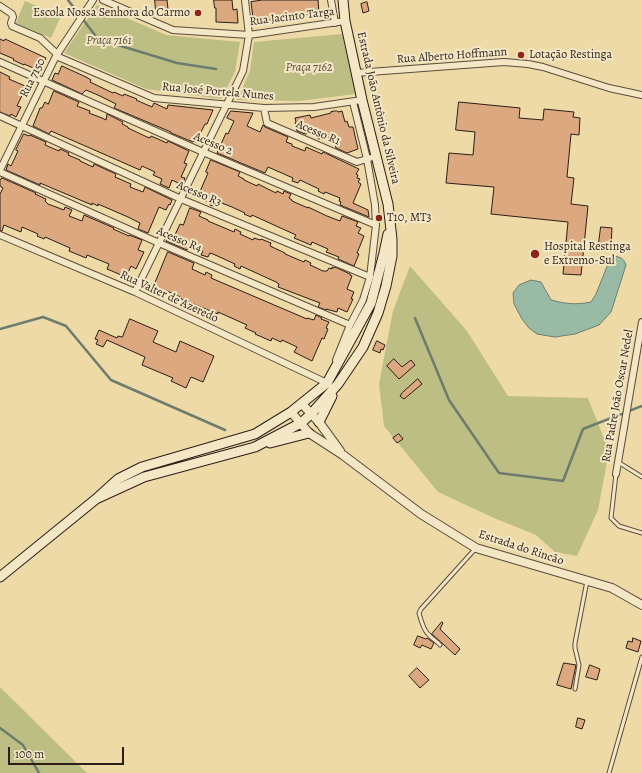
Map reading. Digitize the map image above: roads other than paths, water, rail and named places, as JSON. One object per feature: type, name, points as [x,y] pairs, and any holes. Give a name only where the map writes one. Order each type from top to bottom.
[{"type":"main road","name":"Estrada João Antônio da Silveira","points":[[96,499],[144,477],[255,447],[301,423],[338,384],[363,347],[378,313],[386,286],[392,256],[392,239],[388,204],[371,158],[358,101],[356,73],[343,0]]},
{"type":"main road","name":"Estrada João Antônio da Silveira","points":[[0,577],[96,499],[118,479],[142,468],[255,434],[302,404],[329,380],[367,302],[384,254],[390,220]]},
{"type":"main road","points":[[319,422],[338,384]]},
{"type":"main road","points":[[255,447],[309,433]]},
{"type":"street","name":"Rua 7150","points":[[0,171],[56,55],[93,0]]},
{"type":"street","name":"Rua Jacinto Targa","points":[[103,0],[173,30],[249,35],[346,21]]},
{"type":"street","points":[[135,292],[243,71],[249,35],[245,0]]},
{"type":"street","points":[[331,0],[334,23]]},
{"type":"street","points":[[0,6],[12,14],[12,26],[40,38],[56,55]]},
{"type":"street","name":"Rua José Portela Nunes","points":[[56,55],[154,98],[264,108],[314,108],[358,101]]},
{"type":"street","name":"Acesso 2","points":[[0,62],[204,152],[376,225]]},
{"type":"street","name":"Rua Alberto Hoffmann","points":[[356,73],[504,62],[543,67],[609,88],[642,95]]},
{"type":"street","name":"Acesso R1","points":[[264,108],[267,123],[357,162],[371,158]]},
{"type":"street","name":"Acesso R3","points":[[0,116],[181,199],[370,277]]},
{"type":"street","name":"Estrada João Antônio da Silveira","points":[[329,380],[350,325],[367,302],[376,225],[371,158]]},
{"type":"street","name":"Acesso R4","points":[[0,171],[159,243],[350,325]]},
{"type":"street","points":[[375,205],[388,204]]},
{"type":"street","name":"Rua Valter de Azeredo","points":[[0,235],[135,292],[329,380]]},
{"type":"street","name":"Rua Padre João Oscar Nedel","points":[[616,474],[642,322]]},
{"type":"street","name":"Estrada do Rincão","points":[[302,404],[319,422],[343,455]]},
{"type":"street","name":"Estrada do Rincão","points":[[291,412],[309,433],[343,455],[421,514],[476,548],[612,588],[642,605]]},
{"type":"lane","points":[[618,462],[642,478]]},
{"type":"lane","points":[[616,474],[611,518],[619,526],[642,533]]},
{"type":"lane","points":[[440,645],[428,634],[419,613],[476,548]]},
{"type":"lane","points":[[575,689],[579,665],[575,644],[587,581]]},
{"type":"lane","points":[[609,773],[642,657]]},
{"type":"waterway","points":[[68,0],[98,39],[177,63],[216,69]]},
{"type":"waterway","points":[[0,329],[43,317],[66,326],[111,380],[225,430]]},
{"type":"waterway","points":[[415,318],[449,400],[499,473],[563,481],[583,429],[642,406]]},
{"type":"waterway","points":[[0,728],[23,745],[39,773]]},
{"type":"place","name":"Escola Nossa Senhora do Carmo","points":[[198,13]]},
{"type":"place","name":"Lotação Restinga","points":[[521,55]]},
{"type":"place","name":"T10, MT3","points":[[379,218]]},
{"type":"place","name":"Hospital Restinga e Extremo-Sul","points":[[535,254]]},
{"type":"park label","name":"Praça 7161","points":[[109,41]]},
{"type":"park label","name":"Praça 7162","points":[[309,68]]}]
